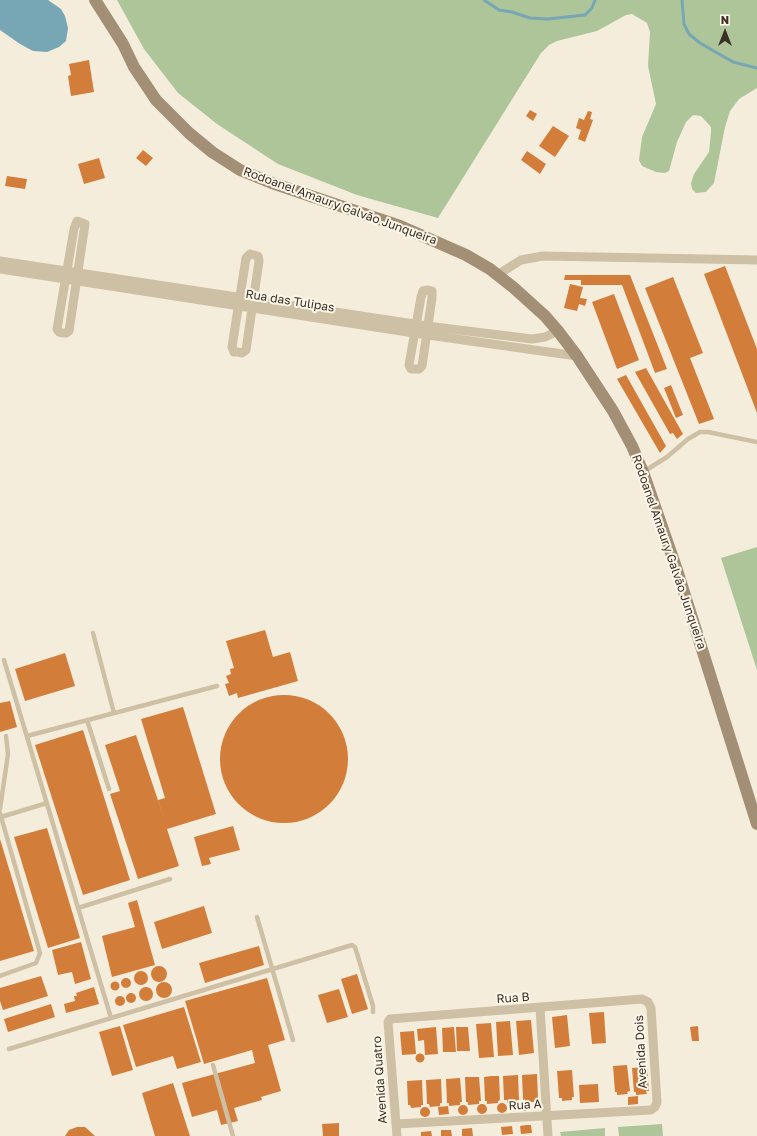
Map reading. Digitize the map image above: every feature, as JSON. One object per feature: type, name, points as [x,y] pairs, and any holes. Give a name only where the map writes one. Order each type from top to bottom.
[{"type":"main road","name":"Rodoanel Amaury Galvão Junqueira","points":[[95,0],[123,44],[134,67],[156,100],[189,133],[212,152],[240,170],[272,183],[400,226],[466,255],[497,275],[545,316],[558,332],[577,356],[613,411],[632,446],[643,472],[680,577],[757,824]]},
{"type":"street","points":[[75,222],[79,222],[85,224],[77,277],[69,331],[62,333],[57,329],[75,222]]},
{"type":"street","points":[[254,254],[260,258],[252,303],[246,350],[242,353],[235,350],[239,301],[247,255],[254,254]]},
{"type":"street","points":[[497,275],[521,260],[543,256],[757,260]]},
{"type":"street","name":"Rua das Tulipas","points":[[0,261],[77,277],[415,329],[532,339],[545,337],[558,332]]},
{"type":"street","name":"Rua das Tulipas","points":[[0,269],[66,275]]},
{"type":"street","points":[[428,290],[433,294],[427,330],[422,366],[416,370],[411,369],[409,365],[422,292],[428,290]]},
{"type":"street","name":"Rua das Tulipas","points":[[427,330],[577,356]]},
{"type":"street","name":"Rua B","points":[[388,1022],[392,1018],[540,1008],[642,999]]},
{"type":"street","name":"Avenida Dois","points":[[642,999],[648,1002],[651,1008],[656,1102],[655,1107]]},
{"type":"street","points":[[540,1008],[548,1136]]},
{"type":"street","name":"Avenida Quatro","points":[[388,1022],[396,1136]]},
{"type":"street","name":"Rua A","points":[[396,1124],[651,1110],[655,1107]]},
{"type":"lane","points":[[643,472],[667,457],[688,439],[700,432],[708,432],[757,442]]},
{"type":"lane","points":[[93,633],[114,713]]},
{"type":"lane","points":[[4,660],[111,1018]]},
{"type":"lane","points":[[27,736],[217,686]]},
{"type":"lane","points":[[87,720],[109,790]]},
{"type":"lane","points":[[0,809],[8,754],[6,736]]},
{"type":"lane","points":[[0,976],[36,963],[40,953],[0,815],[47,803]]},
{"type":"lane","points":[[78,908],[170,879]]},
{"type":"lane","points":[[257,917],[293,1040]]},
{"type":"lane","points":[[9,1050],[354,946],[373,1006],[373,1012]]},
{"type":"lane","points":[[212,1065],[234,1136]]},
{"type":"green space","points":[[117,0],[757,0],[757,88],[739,99],[730,111],[725,127],[714,183],[706,192],[696,193],[692,189],[691,183],[694,174],[709,152],[711,132],[711,127],[701,116],[693,115],[686,122],[677,142],[669,171],[665,173],[656,172],[642,166],[639,160],[642,137],[656,104],[648,66],[650,32],[647,23],[632,14],[626,15],[597,31],[557,41],[549,45],[541,53],[438,218],[357,195],[278,164],[217,124],[178,93],[144,49]]},
{"type":"green space","points":[[757,547],[757,670],[721,558]]},
{"type":"green space","points":[[662,1124],[663,1136],[619,1136],[618,1127]]},
{"type":"green space","points":[[605,1128],[605,1136],[561,1136],[560,1132]]},
{"type":"water","points":[[0,0],[48,0],[61,9],[65,16],[68,28],[66,41],[59,47],[47,52],[33,51],[20,44],[0,30]]},
{"type":"building","points":[[89,60],[94,92],[71,96],[68,76],[71,75],[69,64]]},
{"type":"building","points":[[530,110],[537,114],[533,121],[526,116]]},
{"type":"building","points":[[588,111],[592,112],[590,119],[593,120],[585,142],[578,139],[581,130],[576,128],[579,118],[584,120]]},
{"type":"building","points":[[553,126],[569,136],[555,157],[539,146]]},
{"type":"building","points":[[143,150],[153,158],[146,166],[136,158]]},
{"type":"building","points":[[527,151],[546,164],[540,174],[521,160]]},
{"type":"building","points":[[99,158],[105,178],[84,184],[78,164]]},
{"type":"building","points":[[7,176],[27,179],[25,189],[5,186]]},
{"type":"building","points":[[725,266],[757,349],[757,413],[704,274]]},
{"type":"building","points":[[565,275],[630,275],[667,369],[655,373],[622,285],[581,285],[581,280],[564,280]]},
{"type":"building","points":[[673,277],[703,353],[690,358],[714,419],[699,424],[645,288]]},
{"type":"building","points":[[570,284],[583,287],[580,298],[587,299],[585,306],[579,304],[577,311],[564,308]]},
{"type":"building","points":[[614,294],[639,360],[617,369],[592,302]]},
{"type":"building","points":[[646,368],[683,434],[677,439],[673,433],[670,434],[635,372]]},
{"type":"building","points":[[626,375],[666,446],[660,453],[617,379]]},
{"type":"building","points":[[671,385],[683,415],[676,418],[664,388]]},
{"type":"building","points":[[265,630],[273,657],[290,652],[298,681],[238,698],[237,693],[229,696],[225,684],[229,683],[226,676],[231,674],[230,669],[234,668],[226,641]]},
{"type":"building","points":[[65,653],[75,686],[25,701],[15,669]]},
{"type":"building","points":[[278,695],[290,695],[303,698],[320,706],[333,718],[345,740],[348,759],[347,771],[343,783],[337,795],[325,808],[303,820],[290,823],[278,823],[265,820],[248,812],[235,800],[223,778],[220,765],[220,753],[223,740],[231,723],[243,710],[265,698]]},
{"type":"building","points":[[10,701],[17,727],[0,732],[0,703]]},
{"type":"building","points":[[183,707],[216,814],[167,829],[179,866],[138,879],[110,794],[120,791],[105,745],[136,735],[167,827],[158,800],[165,798],[141,719]]},
{"type":"building","points":[[83,730],[130,880],[83,895],[35,745]]},
{"type":"building","points":[[233,826],[240,850],[209,858],[211,864],[202,866],[194,837]]},
{"type":"building","points":[[47,828],[80,938],[48,948],[14,837]]},
{"type":"building","points":[[0,839],[34,951],[0,961]]},
{"type":"building","points":[[137,900],[155,965],[112,977],[102,936],[135,927],[128,903]]},
{"type":"building","points":[[204,906],[212,933],[162,949],[154,922]]},
{"type":"building","points":[[81,942],[91,979],[75,984],[72,972],[58,975],[52,950]]},
{"type":"building","points":[[259,946],[264,965],[205,983],[199,963]]},
{"type":"building","points":[[159,966],[165,968],[167,974],[165,980],[159,982],[153,980],[151,974],[153,968]]},
{"type":"building","points":[[138,971],[144,971],[148,975],[148,981],[144,985],[138,985],[134,981],[134,975]]},
{"type":"building","points":[[357,974],[368,1009],[352,1014],[341,979]]},
{"type":"building","points":[[41,976],[48,996],[3,1010],[0,1001],[0,988]]},
{"type":"building","points":[[126,978],[131,983],[126,988],[121,983]]},
{"type":"building","points":[[267,978],[285,1040],[268,1045],[281,1091],[261,1097],[262,1100],[234,1108],[238,1121],[221,1125],[217,1110],[192,1117],[182,1083],[255,1063],[252,1050],[204,1064],[185,1001]]},
{"type":"building","points":[[115,981],[120,986],[115,991],[110,986]]},
{"type":"building","points":[[164,982],[171,987],[172,990],[167,997],[164,998],[157,993],[156,990],[161,983]]},
{"type":"building","points":[[94,987],[99,1004],[66,1013],[64,1004],[75,1001],[74,996],[77,996],[76,993]]},
{"type":"building","points":[[143,987],[149,987],[153,991],[153,997],[149,1001],[143,1001],[139,997],[139,991]]},
{"type":"building","points":[[339,989],[348,1017],[327,1023],[318,995]]},
{"type":"building","points":[[131,993],[136,998],[131,1003],[126,998]]},
{"type":"building","points":[[120,996],[125,1001],[120,1006],[115,1001]]},
{"type":"building","points":[[51,1004],[55,1017],[8,1032],[4,1019]]},
{"type":"building","points":[[184,1007],[201,1062],[177,1069],[173,1056],[136,1067],[123,1025]]},
{"type":"building","points":[[604,1012],[606,1043],[592,1044],[589,1013]]},
{"type":"building","points":[[567,1015],[570,1046],[555,1048],[552,1017]]},
{"type":"building","points":[[531,1020],[534,1053],[519,1055],[516,1021]]},
{"type":"building","points":[[510,1021],[513,1055],[498,1056],[496,1022]]},
{"type":"building","points":[[491,1023],[494,1057],[479,1058],[476,1024]]},
{"type":"building","points":[[120,1026],[133,1070],[112,1076],[99,1032]]},
{"type":"building","points":[[698,1026],[699,1041],[692,1041],[690,1027]]},
{"type":"building","points":[[436,1027],[438,1054],[425,1055],[424,1040],[418,1041],[417,1029]]},
{"type":"building","points":[[454,1027],[456,1052],[443,1052],[442,1028]]},
{"type":"building","points":[[456,1027],[468,1027],[470,1051],[457,1051]]},
{"type":"building","points":[[414,1031],[416,1054],[402,1055],[400,1032]]},
{"type":"building","points":[[420,1053],[425,1058],[420,1063],[415,1058]]},
{"type":"building","points":[[627,1065],[630,1091],[627,1092],[628,1094],[617,1095],[617,1092],[615,1092],[613,1066]]},
{"type":"building","points":[[647,1067],[649,1091],[646,1091],[647,1094],[636,1095],[636,1092],[634,1092],[632,1068]]},
{"type":"building","points":[[572,1070],[574,1097],[572,1097],[572,1100],[562,1101],[562,1098],[559,1098],[557,1071]]},
{"type":"building","points":[[537,1074],[538,1099],[536,1099],[536,1102],[525,1102],[525,1099],[523,1100],[522,1075]]},
{"type":"building","points":[[518,1075],[519,1100],[517,1100],[517,1102],[507,1103],[507,1100],[504,1100],[503,1076]]},
{"type":"building","points":[[499,1076],[500,1100],[498,1103],[487,1104],[487,1101],[485,1101],[484,1077]]},
{"type":"building","points":[[465,1077],[479,1077],[481,1101],[479,1101],[479,1104],[468,1105],[468,1102],[466,1102]]},
{"type":"building","points":[[460,1078],[462,1102],[460,1102],[460,1105],[449,1106],[449,1103],[447,1103],[446,1079]]},
{"type":"building","points":[[441,1079],[442,1103],[440,1103],[440,1106],[430,1107],[429,1104],[427,1104],[426,1080]]},
{"type":"building","points":[[422,1080],[423,1105],[421,1105],[421,1107],[411,1108],[410,1105],[408,1105],[407,1081]]},
{"type":"building","points":[[173,1083],[190,1136],[155,1136],[142,1093]]},
{"type":"building","points":[[598,1084],[599,1102],[580,1103],[579,1085]]},
{"type":"building","points":[[638,1096],[638,1104],[628,1105],[628,1097]]},
{"type":"building","points":[[500,1103],[504,1103],[506,1104],[506,1112],[500,1113],[497,1110],[497,1106]]},
{"type":"building","points":[[516,1103],[525,1103],[526,1111],[516,1111]]},
{"type":"building","points":[[480,1104],[484,1104],[486,1105],[486,1113],[480,1114],[477,1111],[477,1107]]},
{"type":"building","points":[[461,1105],[465,1105],[467,1106],[467,1114],[461,1115],[458,1112],[458,1108]]},
{"type":"building","points":[[448,1106],[449,1114],[439,1115],[438,1107]]},
{"type":"building","points":[[423,1107],[427,1107],[429,1108],[429,1116],[423,1117],[420,1114],[420,1110]]},
{"type":"building","points":[[339,1123],[339,1136],[323,1136],[322,1124]]},
{"type":"building","points":[[531,1125],[532,1133],[521,1134],[520,1126]]},
{"type":"building","points":[[512,1126],[513,1134],[502,1135],[501,1127]]},
{"type":"building","points":[[77,1127],[85,1127],[95,1136],[65,1136],[69,1130]]},
{"type":"building","points":[[472,1128],[473,1136],[462,1136],[462,1129]]},
{"type":"building","points":[[441,1130],[451,1130],[452,1136],[441,1136]]},
{"type":"building","points":[[431,1131],[432,1136],[421,1136],[421,1132]]},
{"type":"waterway","points":[[484,0],[499,10],[512,12],[530,18],[548,19],[585,15],[592,8],[595,0]]},
{"type":"waterway","points":[[682,0],[684,24],[689,34],[700,43],[733,62],[757,68]]}]
